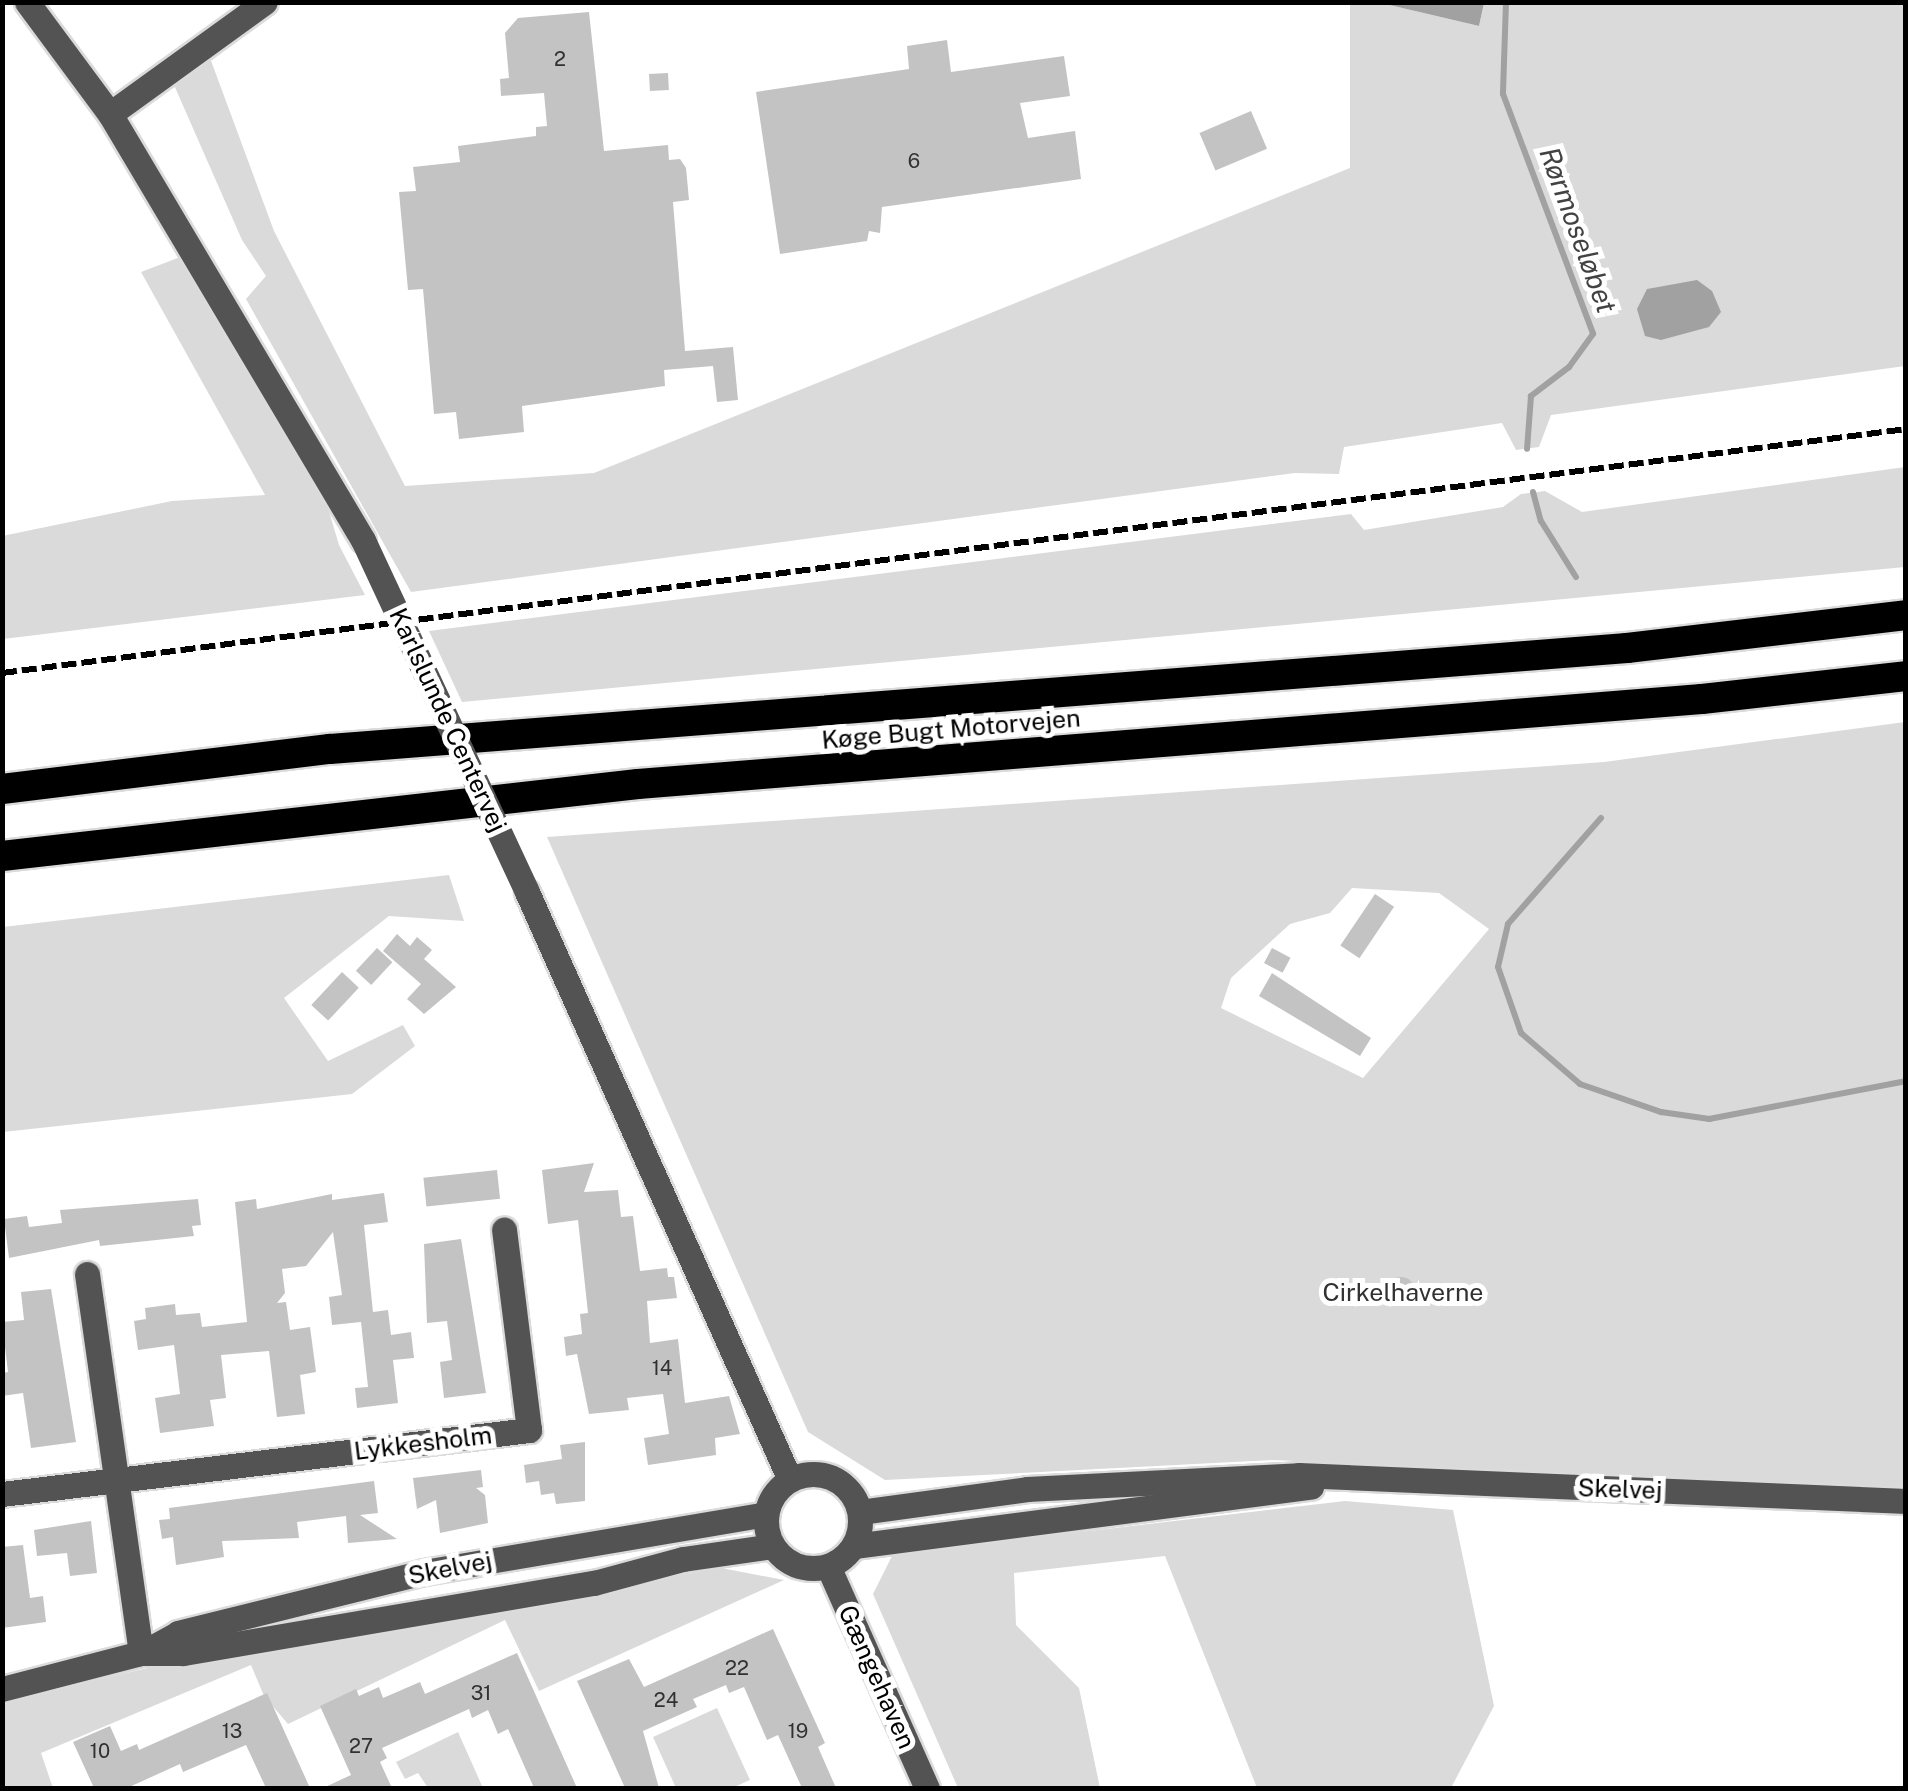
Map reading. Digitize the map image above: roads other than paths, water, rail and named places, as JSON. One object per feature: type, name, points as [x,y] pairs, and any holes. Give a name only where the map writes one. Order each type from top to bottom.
[{"type":"highway","name":"Køge Bugt Motorvejen","points":[[2,790],[330,749],[1627,648],[1906,615]]},
{"type":"highway","name":"Køge Bugt Motorvejen","points":[[2,856],[638,784],[1682,701],[1906,676]]},
{"type":"street","name":"Karlslunde Centervej","points":[[27,2],[110,114],[363,540],[527,892],[790,1480]]},
{"type":"street","points":[[110,114],[265,2]]},
{"type":"street","name":"Lykkesholm","points":[[2,1494],[529,1430],[504,1230]]},
{"type":"street","points":[[87,1274],[141,1653]]},
{"type":"street","points":[[810,1474],[834,1479],[852,1493],[860,1512],[854,1546],[828,1566],[790,1563],[772,1546],[766,1514],[790,1480],[810,1474]]},
{"type":"street","name":"Skelvej","points":[[860,1512],[1027,1489],[1299,1475],[1906,1501]]},
{"type":"street","name":"Skelvej","points":[[854,1546],[1166,1510],[1335,1479]]},
{"type":"street","name":"Skelvej","points":[[2,1689],[141,1653],[178,1633],[424,1572],[766,1514]]},
{"type":"street","name":"Skelvej","points":[[141,1653],[183,1653],[574,1587],[682,1559],[772,1546]]},
{"type":"street","name":"Gængehaven","points":[[828,1566],[927,1788]]},
{"type":"waterway","name":"Rørmoseløbet","points":[[1506,2],[1503,94],[1593,334],[1569,367],[1531,396],[1527,449]]},
{"type":"waterway","name":"Rørmoseløbet","points":[[1533,492],[1541,521],[1576,577]]},
{"type":"waterway","name":"Rørmoseløbet","points":[[1601,818],[1508,924],[1498,967],[1521,1033],[1580,1084],[1661,1112],[1709,1119],[1906,1081]]},
{"type":"railway","points":[[2,673],[1906,429]]},
{"type":"park label","name":"Cirkelhaverne","points":[[1403,1292]]}]
